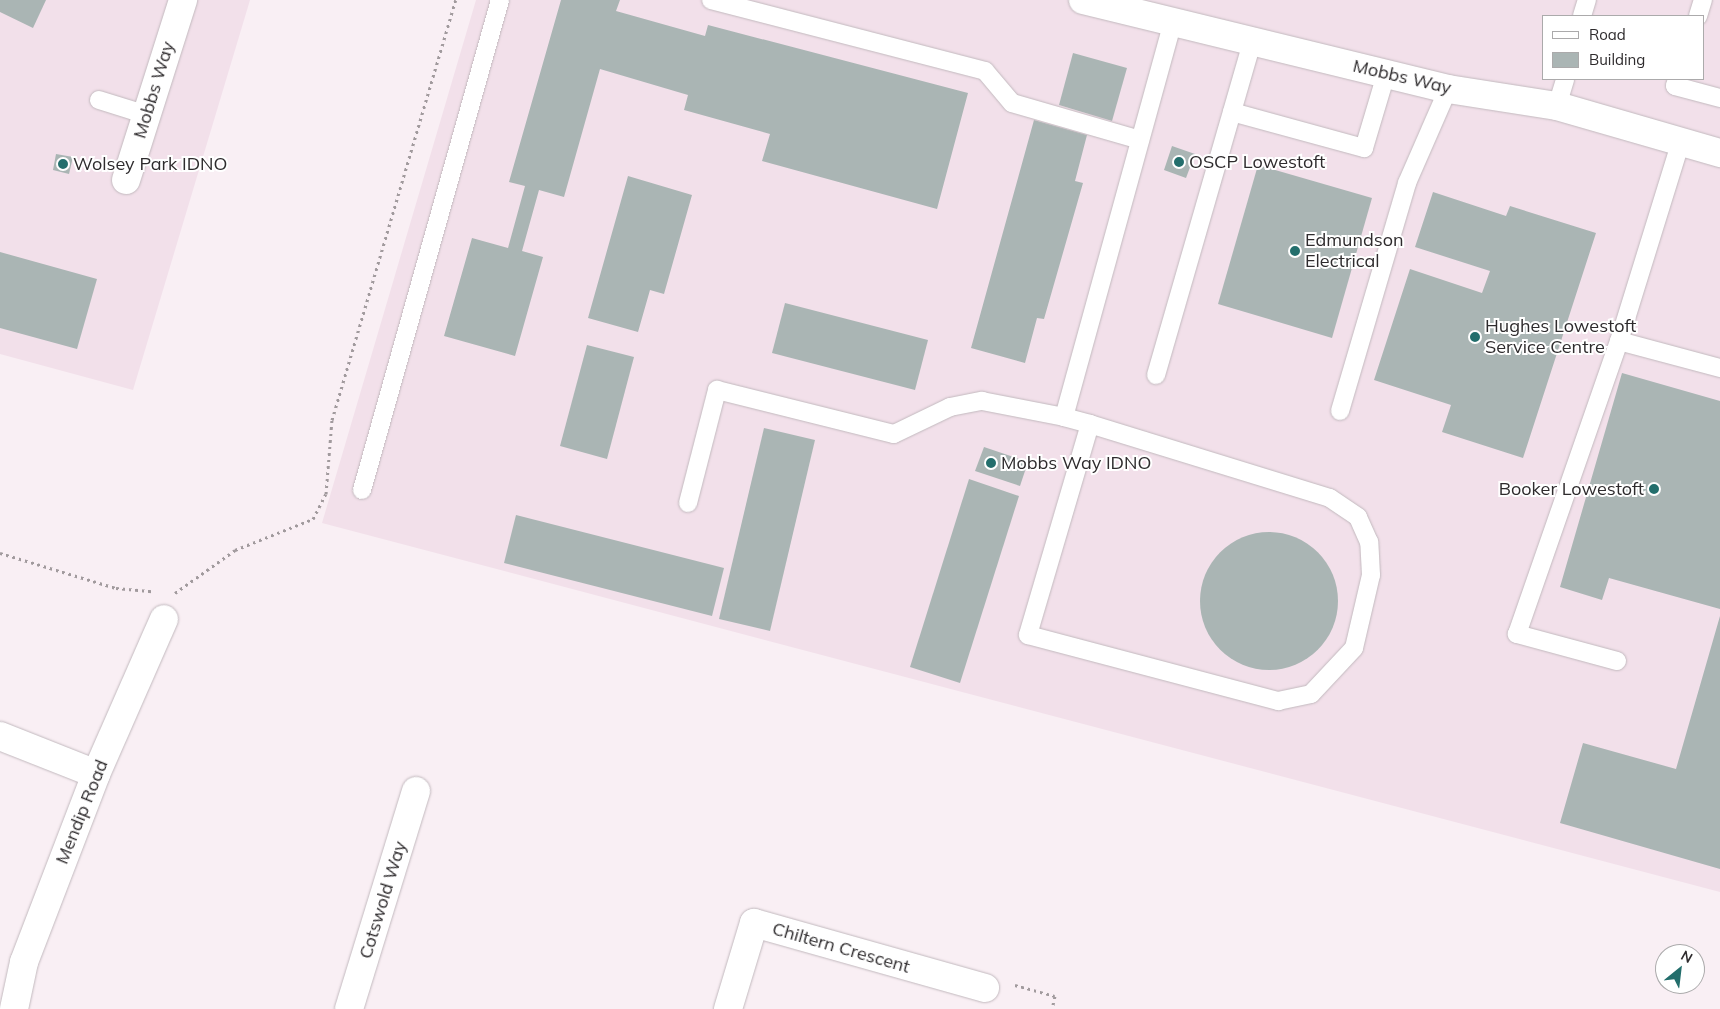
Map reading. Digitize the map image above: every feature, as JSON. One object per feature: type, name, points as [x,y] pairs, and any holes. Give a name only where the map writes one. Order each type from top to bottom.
[{"type":"street","name":"Mobbs Way","points":[[126,180],[183,0]]},
{"type":"street","name":"Mobbs Way","points":[[1083,0],[1448,89],[1557,106],[1720,153]]},
{"type":"street","name":"Mendip Road","points":[[14,1009],[24,962],[96,774],[164,619]]},
{"type":"street","points":[[0,736],[96,774]]},
{"type":"street","name":"Cotswold Way","points":[[349,1009],[416,791]]},
{"type":"street","name":"Chiltern Crescent","points":[[728,1009],[754,923],[985,988]]},
{"type":"lane","points":[[362,490],[500,0]]},
{"type":"lane","points":[[711,0],[985,71],[1012,103],[1140,140]]},
{"type":"lane","points":[[1582,15],[1587,0]]},
{"type":"lane","points":[[1698,15],[1703,0]]},
{"type":"lane","points":[[1064,417],[1174,22]]},
{"type":"lane","points":[[1156,375],[1253,40]]},
{"type":"lane","points":[[1232,112],[1364,148],[1386,74]]},
{"type":"lane","points":[[1557,106],[1565,80]]},
{"type":"lane","points":[[1677,80],[1675,86],[1720,98]]},
{"type":"lane","points":[[1340,412],[1407,183],[1448,89]]},
{"type":"lane","points":[[99,100],[147,114]]},
{"type":"lane","points":[[1617,661],[1517,634],[1619,341],[1680,141]]},
{"type":"lane","points":[[1619,341],[1720,368]]},
{"type":"lane","points":[[688,503],[717,390],[894,434],[950,407],[982,401],[1090,424],[1330,498],[1358,517],[1369,542],[1371,575],[1354,648],[1311,694],[1278,700],[1124,662],[1028,635],[1090,424]]},
{"type":"path","points":[[164,592],[174,593],[235,550],[313,519],[326,494],[332,420],[456,0]]},
{"type":"path","points":[[0,553],[116,588],[155,592]]},
{"type":"path","points":[[985,988],[1000,981],[1055,996],[1052,1009]]},
{"type":"shaded area","points":[[0,0],[250,0],[133,390],[0,354]]},
{"type":"shaded area","points":[[476,0],[1720,0],[1720,892],[322,523]]},
{"type":"building","points":[[0,0],[46,0],[33,28],[0,12]]},
{"type":"building","points":[[561,0],[620,0],[616,11],[705,36],[708,25],[968,93],[937,209],[762,161],[770,134],[684,110],[688,95],[600,69],[564,197],[539,190],[522,251],[543,257],[515,356],[444,336],[472,238],[508,248],[525,186],[509,182]]},
{"type":"building","points":[[1073,53],[1127,68],[1112,121],[1059,105]]},
{"type":"building","points":[[1034,120],[1087,135],[1075,181],[1083,183],[1044,319],[1037,318],[1025,363],[971,348]]},
{"type":"building","name":"OSCP Lowestoft","points":[[1172,146],[1195,154],[1186,178],[1164,170]]},
{"type":"building","name":"Wolsey Park IDNO","points":[[56,154],[73,157],[69,174],[53,170]]},
{"type":"building","name":"Edmundson Electrical","points":[[1258,165],[1372,198],[1332,338],[1218,304]]},
{"type":"building","points":[[628,176],[692,195],[664,294],[650,290],[638,332],[588,318]]},
{"type":"building","name":"Hughes Lowestoft Service Centre","points":[[1433,192],[1506,216],[1510,206],[1596,233],[1523,458],[1442,432],[1451,405],[1374,380],[1410,269],[1482,293],[1490,271],[1415,247]]},
{"type":"building","points":[[0,252],[97,279],[77,349],[0,328]]},
{"type":"building","points":[[785,303],[928,340],[915,390],[772,353]]},
{"type":"building","points":[[587,345],[634,357],[607,459],[560,446]]},
{"type":"building","name":"Booker Lowestoft","points":[[1622,373],[1720,401],[1720,609],[1609,578],[1602,600],[1560,587]]},
{"type":"building","points":[[764,428],[815,440],[770,631],[719,619]]},
{"type":"building","points":[[984,447],[1028,462],[1020,486],[975,471]]},
{"type":"building","points":[[969,479],[1019,496],[960,683],[910,667]]},
{"type":"building","points":[[516,515],[724,568],[712,616],[504,563]]},
{"type":"building","points":[[1269,532],[1295,538],[1307,544],[1317,553],[1326,563],[1332,575],[1338,601],[1332,627],[1326,639],[1317,649],[1307,658],[1295,664],[1269,670],[1243,664],[1231,658],[1221,649],[1212,639],[1206,627],[1200,601],[1206,575],[1212,563],[1221,553],[1231,544],[1243,538]]},
{"type":"building","points":[[1720,616],[1720,869],[1560,823],[1583,743],[1676,769]]},
{"type":"place","name":"OSCP Lowestoft","points":[[1179,162]]},
{"type":"place","name":"Wolsey Park IDNO","points":[[63,164]]},
{"type":"place","name":"Edmundson Electrical","points":[[1295,251]]},
{"type":"place","name":"Hughes Lowestoft Service Centre","points":[[1475,337]]},
{"type":"place","name":"Mobbs Way IDNO","points":[[991,463]]},
{"type":"place","name":"Booker Lowestoft","points":[[1654,489]]}]
